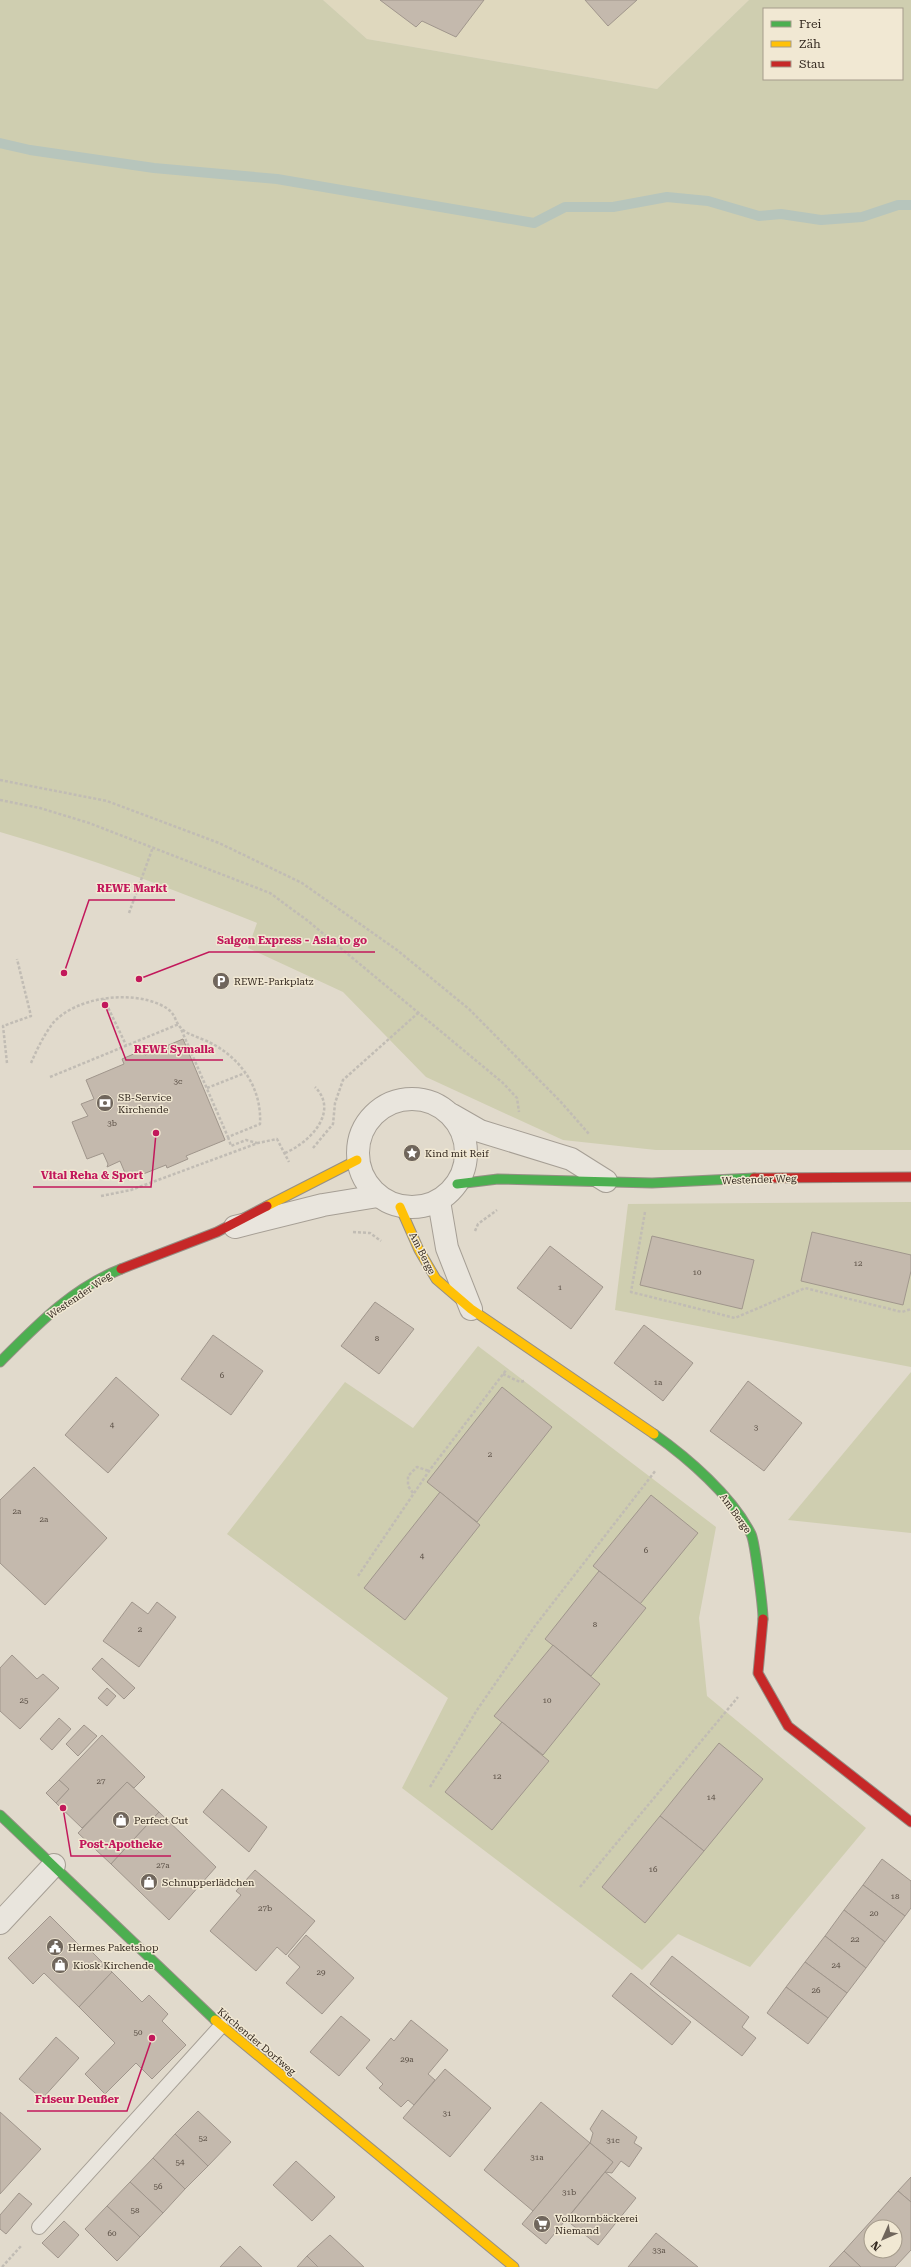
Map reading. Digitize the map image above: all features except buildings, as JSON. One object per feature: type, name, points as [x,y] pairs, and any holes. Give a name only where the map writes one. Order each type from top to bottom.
[{"type":"street","points":[[399,1099],[422,1099],[438,1104],[451,1115],[462,1130],[467,1148],[465,1167],[457,1184],[439,1201],[420,1207],[400,1207],[378,1196],[364,1180],[357,1160],[357,1146],[361,1132],[368,1120],[378,1110],[399,1099]]},
{"type":"street","name":"Westender Weg","points":[[451,1115],[480,1131],[510,1142],[571,1159],[606,1181]]},
{"type":"street","name":"Westender Weg","points":[[0,1362],[50,1312],[105,1275],[217,1232],[357,1160]]},
{"type":"street","name":"Westender Weg","points":[[457,1184],[498,1179],[652,1183],[785,1177],[911,1176]]},
{"type":"street","name":"Westender Weg","points":[[217,1232],[323,1205],[378,1196]]},
{"type":"street","points":[[439,1201],[446,1248],[471,1309]]},
{"type":"street","name":"Am Berge","points":[[400,1207],[419,1250],[436,1279],[471,1309],[674,1448],[719,1489],[752,1535],[763,1617],[758,1673]]},
{"type":"street","points":[[758,1673],[788,1726],[911,1822]]},
{"type":"street","name":"Kirchender Dorfweg","points":[[0,1815],[221,2026],[514,2267]]},
{"type":"street","points":[[0,1923],[54,1865]]},
{"type":"lane","points":[[39,2227],[221,2026]]},
{"type":"path","points":[[0,780],[107,800],[219,843],[302,883],[397,950],[469,1009],[560,1101],[591,1136]]},
{"type":"path","points":[[0,800],[40,808],[89,823],[270,893],[308,921],[502,1083],[517,1098],[519,1111],[510,1142]]},
{"type":"path","points":[[129,913],[153,847]]},
{"type":"path","points":[[7,1063],[3,1026],[31,1016],[17,959]]},
{"type":"path","points":[[31,1063],[41,1042],[54,1023],[64,1013],[77,1006],[104,999],[126,997],[161,1005],[175,1014],[231,1146],[246,1140],[258,1143]]},
{"type":"path","points":[[104,999],[126,1045]]},
{"type":"path","points":[[308,1154],[334,1124],[335,1103],[343,1080],[418,1013]]},
{"type":"path","points":[[50,1077],[179,1024]]},
{"type":"path","points":[[181,1029],[226,1052],[245,1073],[254,1086],[261,1110],[260,1124],[228,1137]]},
{"type":"path","points":[[207,1088],[245,1073]]},
{"type":"path","points":[[285,1152],[297,1148],[318,1128],[324,1107],[320,1091],[315,1087]]},
{"type":"path","points":[[101,1196],[131,1190],[258,1143],[277,1139],[285,1152],[290,1166]]},
{"type":"path","points":[[644,1216],[631,1292],[735,1318],[805,1288],[902,1312],[911,1309]]},
{"type":"path","points":[[358,1576],[429,1471],[503,1374]]},
{"type":"path","points":[[413,1494],[408,1486],[408,1476],[417,1467],[429,1471]]},
{"type":"path","points":[[430,1787],[476,1710],[535,1626],[658,1467]]},
{"type":"path","points":[[580,1887],[758,1673]]},
{"type":"path","points":[[2,2267],[39,2227]]},
{"type":"shaded area","points":[[323,0],[749,0],[657,89],[367,39]]},
{"type":"green space","points":[[0,0],[323,0],[367,39],[657,89],[749,0],[911,0],[911,1150],[656,1150],[563,1140],[426,1077],[343,992],[248,948],[257,923],[130,874],[0,832]]},
{"type":"green space","points":[[911,1202],[911,1367],[615,1310],[628,1204]]},
{"type":"green space","points":[[478,1346],[716,1527],[699,1618],[707,1696],[866,1828],[750,1967],[678,1934],[642,1970],[402,1788],[448,1698],[227,1534],[345,1382],[413,1428]]},
{"type":"green space","points":[[911,1372],[911,1533],[788,1520]]},
{"type":"waterway","points":[[0,143],[30,150],[154,168],[277,179],[534,223],[565,207],[613,207],[667,197],[708,201],[759,216],[781,214],[821,220],[862,217],[898,205],[911,205]]},
{"type":"traffic: fast","points":[[457,1184],[498,1179],[652,1183],[754,1178]]},
{"type":"traffic: fast","points":[[0,1362],[41,1322],[71,1297],[86,1286],[121,1269]]},
{"type":"traffic: fast","points":[[654,1434],[695,1466],[721,1492],[743,1520],[753,1539],[763,1619]]},
{"type":"traffic: fast","points":[[0,1815],[215,2020]]},
{"type":"traffic: slow","points":[[267,1206],[357,1160]]},
{"type":"traffic: slow","points":[[400,1207],[419,1250],[436,1279],[471,1309],[654,1434]]},
{"type":"traffic: slow","points":[[215,2020],[514,2267]]},
{"type":"traffic: jam","points":[[754,1178],[911,1177]]},
{"type":"traffic: jam","points":[[121,1269],[217,1232],[267,1206]]},
{"type":"traffic: jam","points":[[763,1619],[758,1673],[788,1726],[911,1822]]},
{"type":"place","name":"REWE Markt","points":[[64,973]]},
{"type":"place","name":"Saigon Express - Asia to go","points":[[139,979]]},
{"type":"place","name":"REWE-Parkplatz","points":[[221,981]]},
{"type":"place","name":"REWE Symalla","points":[[105,1005]]},
{"type":"place","name":"SB-Service Kirchende","points":[[105,1103]]},
{"type":"place","name":"Vital Reha & Sport","points":[[156,1133]]},
{"type":"place","name":"Kind mit Reif","points":[[412,1153]]},
{"type":"place","name":"Post-Apotheke","points":[[63,1808]]},
{"type":"place","name":"Perfect Cut","points":[[121,1820]]},
{"type":"place","name":"Schnupperlädchen","points":[[149,1882]]},
{"type":"place","name":"Hermes Paketshop","points":[[55,1947]]},
{"type":"place","name":"Kiosk Kirchende","points":[[60,1965]]},
{"type":"place","name":"Friseur Deußer","points":[[152,2038]]},
{"type":"place","name":"Vollkornbäckerei Niemand","points":[[542,2224]]}]
